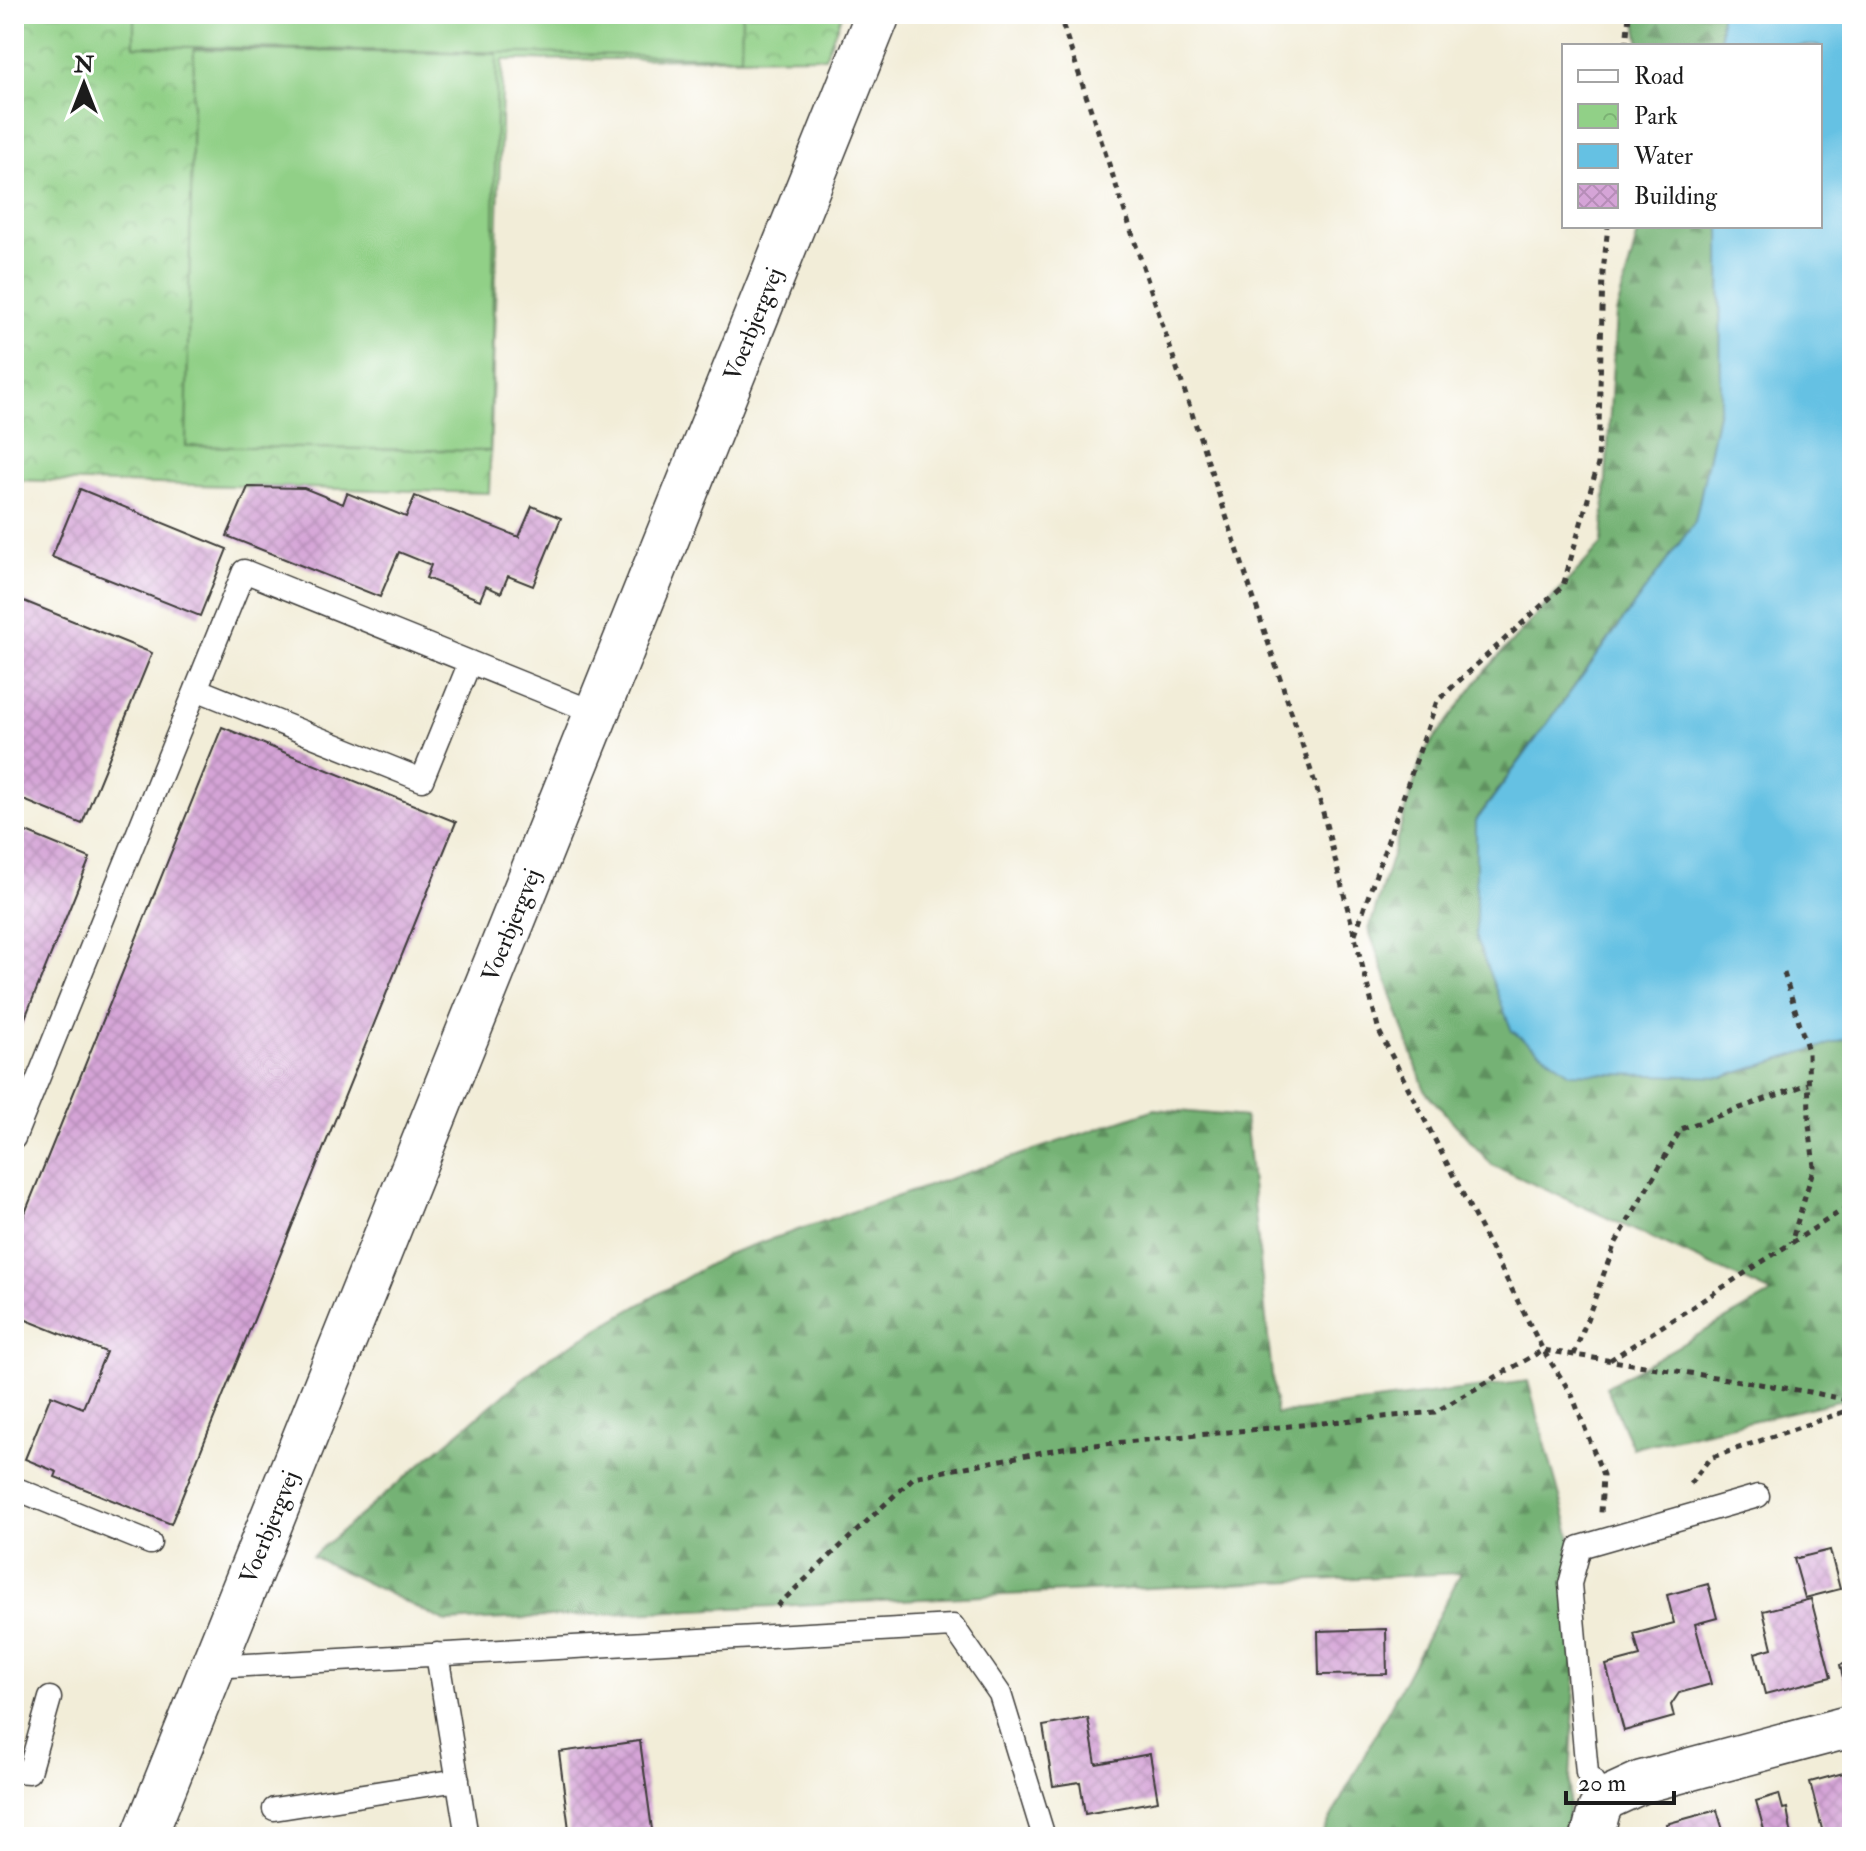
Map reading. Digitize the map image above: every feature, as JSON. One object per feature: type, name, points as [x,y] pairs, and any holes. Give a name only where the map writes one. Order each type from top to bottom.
[{"type":"street","name":"Voerbjergvej","points":[[144,1837],[878,14]]},
{"type":"street","points":[[1598,1815],[1642,1782],[1852,1726]]},
{"type":"lane","points":[[14,1138],[244,571],[596,713]]},
{"type":"lane","points":[[196,689],[422,780],[470,662]]},
{"type":"lane","points":[[14,1488],[150,1543]]},
{"type":"lane","points":[[1598,1815],[1587,1773],[1570,1584],[1580,1547],[1758,1496]]},
{"type":"lane","points":[[212,1667],[953,1626],[1000,1694],[1044,1837]]},
{"type":"lane","points":[[437,1654],[467,1837]]},
{"type":"lane","points":[[14,1771],[29,1772],[50,1698]]},
{"type":"lane","points":[[274,1809],[458,1780]]},
{"type":"path","points":[[1059,14],[1317,789],[1379,1031],[1543,1350],[1572,1395],[1603,1475],[1601,1521],[1605,1540]]},
{"type":"path","points":[[1626,44],[1629,14]]},
{"type":"path","points":[[1355,935],[1437,701],[1563,586],[1598,464],[1603,272],[1608,228]]},
{"type":"path","points":[[1784,973],[1808,1051],[1809,1124],[1814,1167],[1791,1243]]},
{"type":"path","points":[[1574,1355],[1614,1246],[1681,1129],[1808,1084]]},
{"type":"path","points":[[1610,1361],[1852,1204]]},
{"type":"path","points":[[777,1606],[914,1477],[1063,1448],[1435,1412],[1543,1350],[1852,1401]]},
{"type":"path","points":[[1685,1491],[1710,1458],[1852,1409]]},
{"type":"green space","points":[[14,14],[842,14],[825,57],[503,60],[489,493],[14,480]]},
{"type":"green space","points":[[134,14],[742,14],[741,57],[134,46]]},
{"type":"green space","points":[[1635,14],[1721,14],[1720,44],[1640,44]]},
{"type":"green space","points":[[194,49],[497,54],[490,451],[186,446]]},
{"type":"green space","points":[[1639,228],[1720,228],[1721,399],[1695,522],[1476,820],[1724,1077],[1852,1037],[1852,1398],[1633,1448],[1606,1387],[1772,1293],[1492,1165],[1425,1091],[1369,930],[1423,754],[1485,671],[1602,544],[1616,314]]},
{"type":"green space","points":[[1155,1109],[1245,1117],[1276,1414],[1528,1381],[1581,1574],[1567,1837],[1321,1837],[1461,1573],[446,1622],[312,1556],[546,1359],[727,1254]]},
{"type":"water","points":[[1721,14],[1852,14],[1852,1037],[1724,1077],[1570,1073],[1512,1031],[1476,939],[1476,821],[1695,522],[1721,399],[1720,228],[1822,228],[1822,44],[1720,44]]},
{"type":"building","points":[[248,487],[304,488],[343,504],[347,493],[406,517],[415,496],[519,537],[532,506],[561,518],[533,586],[508,576],[501,593],[486,586],[480,600],[426,578],[431,565],[399,552],[380,597],[227,536]]},
{"type":"building","points":[[80,489],[227,549],[200,616],[52,557]]},
{"type":"building","points":[[14,597],[152,653],[82,824],[14,796]]},
{"type":"building","points":[[222,727],[456,822],[171,1524],[55,1477],[57,1472],[25,1459],[51,1395],[83,1408],[106,1352],[14,1315],[14,1240]]},
{"type":"building","points":[[14,827],[90,858],[14,1045]]},
{"type":"building","points":[[1830,1550],[1840,1589],[1805,1598],[1794,1559]]},
{"type":"building","points":[[1708,1584],[1717,1618],[1695,1624],[1711,1684],[1679,1693],[1671,1705],[1674,1717],[1624,1731],[1606,1665],[1640,1656],[1634,1634],[1674,1623],[1667,1595]]},
{"type":"building","points":[[1811,1599],[1831,1677],[1765,1694],[1755,1653],[1772,1648],[1763,1611]]},
{"type":"building","points":[[1386,1629],[1387,1674],[1319,1675],[1318,1631]]},
{"type":"building","points":[[1852,1662],[1852,1693],[1847,1694],[1840,1665]]},
{"type":"building","points":[[1088,1718],[1096,1764],[1150,1754],[1158,1801],[1085,1814],[1080,1782],[1053,1786],[1043,1726]]},
{"type":"building","points":[[640,1741],[653,1837],[570,1837],[559,1752]]},
{"type":"building","points":[[1847,1772],[1852,1790],[1852,1837],[1824,1837],[1810,1782]]},
{"type":"building","points":[[1779,1794],[1783,1809],[1787,1808],[1792,1837],[1766,1837],[1756,1801]]},
{"type":"building","points":[[1717,1810],[1725,1837],[1669,1837],[1666,1824]]}]
